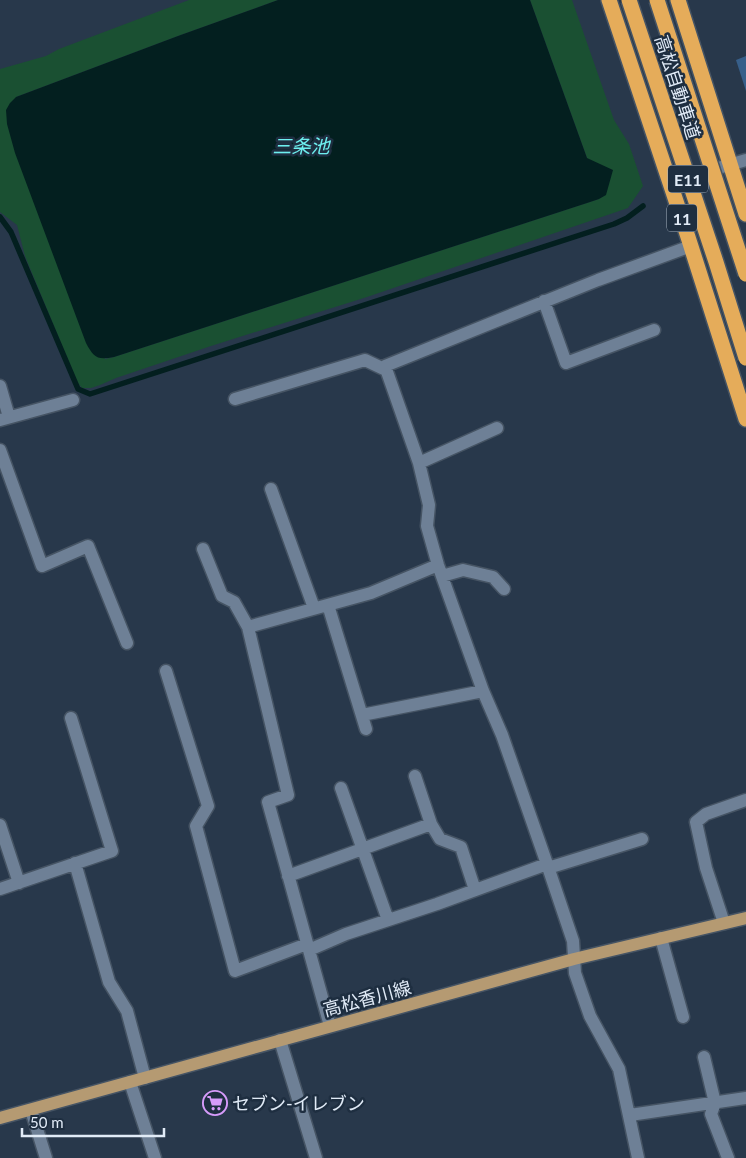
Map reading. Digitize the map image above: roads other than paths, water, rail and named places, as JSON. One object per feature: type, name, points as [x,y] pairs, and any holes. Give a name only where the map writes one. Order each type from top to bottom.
[{"type":"highway","name":"11","points":[[609,0],[746,419]]},
{"type":"highway","points":[[614,0],[614,17]]},
{"type":"highway","name":"高松自動車道","points":[[629,0],[746,358]]},
{"type":"highway","name":"高松自動車道","points":[[657,0],[746,274]]},
{"type":"highway","points":[[678,0],[746,214]]},
{"type":"main road","name":"高松香川線","points":[[0,1118],[574,960],[746,918]]},
{"type":"street","points":[[670,182],[746,160]]},
{"type":"street","points":[[638,1158],[619,1069],[590,1016],[574,973],[573,942],[548,866],[502,735],[483,691],[440,570],[427,526],[429,505],[418,463],[385,366],[544,301],[691,246]]},
{"type":"street","points":[[544,301],[566,363],[654,330]]},
{"type":"street","points":[[235,399],[365,360],[386,370]]},
{"type":"street","points":[[0,386],[4,419],[74,400]]},
{"type":"street","points":[[418,463],[497,428]]},
{"type":"street","points":[[0,450],[42,566],[88,546],[127,643]]},
{"type":"street","points":[[271,489],[314,608]]},
{"type":"street","points":[[203,548],[222,596],[234,602],[248,626],[288,795],[268,802],[330,1026]]},
{"type":"street","points":[[248,626],[371,593],[440,570],[463,570],[493,577],[504,589]]},
{"type":"street","points":[[328,604],[366,729]]},
{"type":"street","points":[[166,671],[208,806],[196,826],[235,971],[548,866],[642,839]]},
{"type":"street","points":[[362,715],[483,691]]},
{"type":"street","points":[[0,889],[112,851],[71,718]]},
{"type":"street","points":[[415,776],[431,824],[440,839],[461,847],[475,890]]},
{"type":"street","points":[[340,788],[388,920]]},
{"type":"street","points":[[724,923],[706,868],[696,822],[706,814],[746,800]]},
{"type":"street","points":[[288,876],[431,824]]},
{"type":"street","points":[[0,826],[19,883]]},
{"type":"street","points":[[76,864],[109,982],[127,1011],[146,1078]]},
{"type":"street","points":[[661,938],[682,1017]]},
{"type":"street","points":[[280,1040],[316,1158]]},
{"type":"street","points":[[704,1057],[715,1103],[711,1114],[728,1158]]},
{"type":"street","points":[[130,1082],[155,1158]]},
{"type":"street","points":[[630,1116],[746,1098]]},
{"type":"street","points":[[31,1110],[46,1158]]},
{"type":"water","name":"三条池","points":[[278,0],[530,0],[587,158],[613,170],[606,195],[587,203],[114,357],[97,357],[91,352],[86,343],[15,153],[7,124],[6,110],[16,97]]},
{"type":"waterway","points":[[0,217],[11,232],[78,389],[90,394],[614,224],[627,218],[643,206]]},
{"type":"place","name":"セブン-イレブン","points":[[215,1103]]}]
